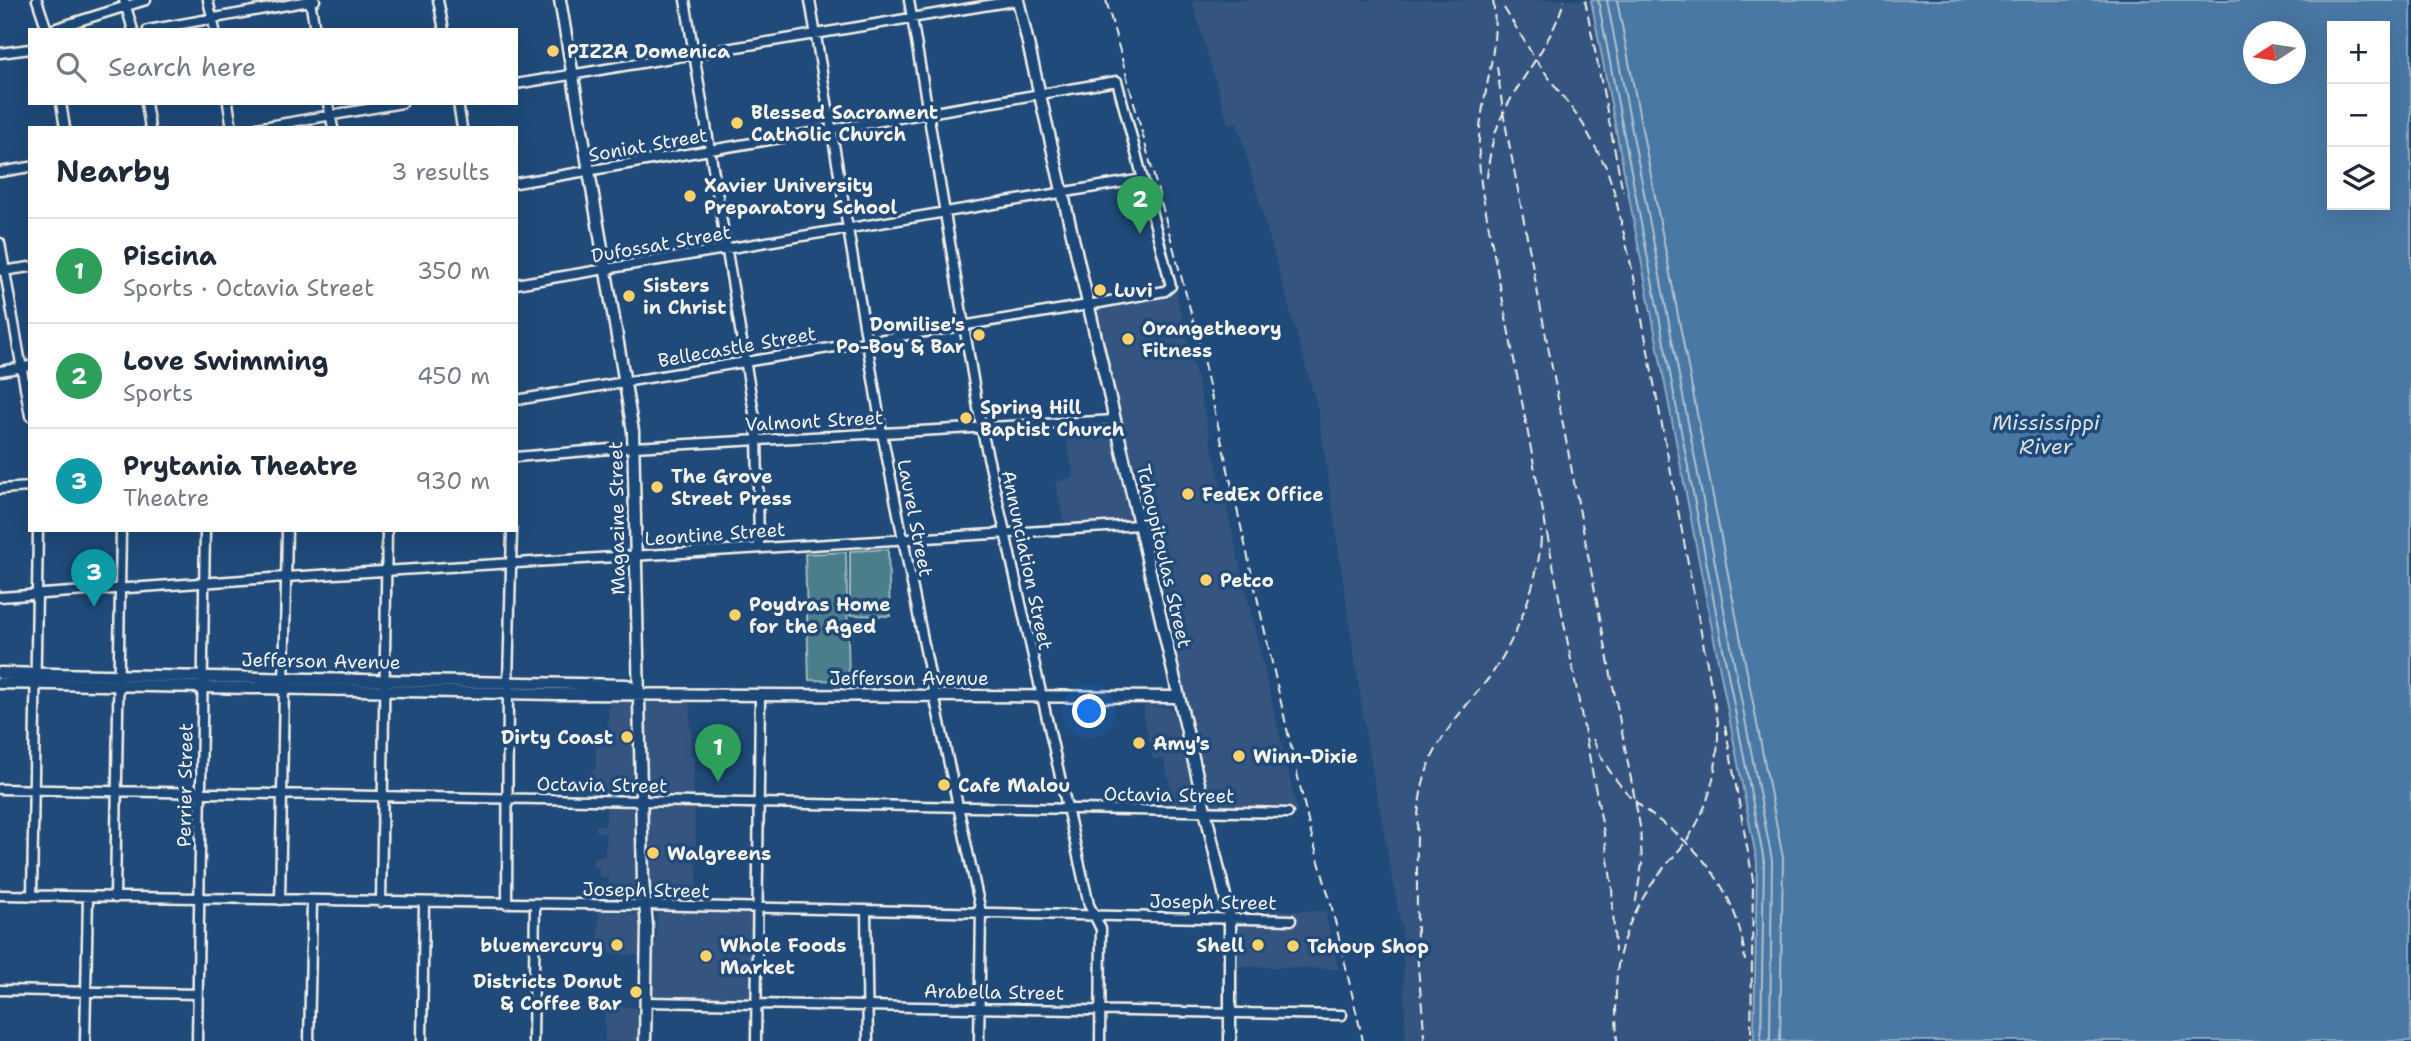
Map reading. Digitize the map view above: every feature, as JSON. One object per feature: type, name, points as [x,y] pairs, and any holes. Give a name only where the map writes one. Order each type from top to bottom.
[{"type":"street","points":[[37,0],[47,28]]},
{"type":"street","points":[[54,28],[125,3],[146,0]]},
{"type":"street","points":[[208,0],[215,28]]},
{"type":"street","points":[[161,28],[312,0],[315,28]]},
{"type":"street","points":[[438,0],[443,28]]},
{"type":"street","name":"Magazine Street","points":[[560,0],[626,382],[634,447],[641,802],[646,905],[645,1041]]},
{"type":"street","points":[[685,0],[758,440],[759,547]]},
{"type":"street","name":"Laurel Street","points":[[810,0],[882,433],[934,695],[981,912],[979,1041]]},
{"type":"street","name":"Annunciation Street","points":[[909,0],[981,426],[1089,905],[1101,929],[1100,1041]]},
{"type":"street","points":[[518,84],[1018,0]]},
{"type":"street","name":"Tchoupitoulas Street","points":[[1018,0],[1230,918],[1230,1041]]},
{"type":"street","points":[[125,3],[132,28]]},
{"type":"street","points":[[0,53],[28,49]]},
{"type":"street","name":"Soniat Street","points":[[518,183],[1117,81],[1143,179]]},
{"type":"street","points":[[61,105],[65,126]]},
{"type":"street","points":[[146,105],[150,126]]},
{"type":"street","points":[[228,105],[232,126]]},
{"type":"street","points":[[328,105],[333,126]]},
{"type":"street","points":[[268,126],[389,105]]},
{"type":"street","points":[[458,105],[462,126]]},
{"type":"street","points":[[0,172],[28,167]]},
{"type":"street","name":"Dufossat Street","points":[[518,284],[1143,179]]},
{"type":"street","name":"Bellecastle Street","points":[[518,400],[1088,305],[1169,289],[1171,281],[1143,179]]},
{"type":"street","points":[[0,243],[2,271],[26,367],[28,392]]},
{"type":"street","points":[[2,271],[28,267]]},
{"type":"street","points":[[0,371],[26,367]]},
{"type":"street","name":"Valmont Street","points":[[518,457],[634,447],[1115,420]]},
{"type":"street","points":[[0,489],[28,487]]},
{"type":"street","name":"Leontine Street","points":[[0,597],[1139,525]]},
{"type":"street","points":[[32,896],[38,532]]},
{"type":"street","points":[[115,898],[121,532]]},
{"type":"street","name":"Perrier Street","points":[[197,1041],[205,532]]},
{"type":"street","points":[[280,900],[287,532]]},
{"type":"street","points":[[381,902],[387,532]]},
{"type":"street","points":[[507,904],[512,532]]},
{"type":"street","name":"Jefferson Avenue","points":[[0,673],[37,678],[284,683],[383,680],[508,687]]},
{"type":"street","name":"Jefferson Avenue","points":[[0,683],[37,678]]},
{"type":"street","name":"Jefferson Avenue","points":[[284,683],[383,691],[627,685],[639,694],[1179,697]]},
{"type":"street","points":[[756,1041],[760,695]]},
{"type":"street","name":"Octavia Street","points":[[0,789],[1288,813]]},
{"type":"street","name":"Joseph Street","points":[[0,895],[1291,919]]},
{"type":"street","points":[[85,1041],[88,897]]},
{"type":"street","points":[[309,1041],[312,901]]},
{"type":"street","points":[[422,1041],[424,902]]},
{"type":"street","points":[[533,1041],[535,905]]},
{"type":"street","points":[[866,911],[868,1041]]},
{"type":"street","points":[[0,990],[197,994]]},
{"type":"street","name":"Arabella Street","points":[[646,1002],[1342,1015]]},
{"type":"shaded area","points":[[1192,0],[1591,0],[1757,862],[1754,1041],[1406,1041],[1402,929],[1367,742],[1318,410],[1237,122],[1228,124]]},
{"type":"shaded area","points":[[1176,291],[1297,810],[1211,808],[1096,307],[1167,296]]},
{"type":"shaded area","points":[[1063,425],[1108,425],[1131,521],[1065,525],[1055,482],[1074,477]]},
{"type":"shaded area","points":[[609,698],[632,701],[635,790],[632,796],[590,795],[591,770],[596,769],[596,743],[607,742]]},
{"type":"shaded area","points":[[690,700],[691,756],[694,757],[693,797],[648,795],[646,703]]},
{"type":"shaded area","points":[[1144,705],[1169,708],[1174,712],[1197,808],[1175,808],[1164,759],[1153,759]]},
{"type":"shaded area","points":[[651,805],[694,806],[698,903],[650,901],[648,811]]},
{"type":"shaded area","points":[[606,806],[633,807],[636,897],[633,902],[607,901],[609,877],[599,877],[599,867],[593,867],[593,859],[605,856],[606,834],[596,831],[596,825],[606,825]]},
{"type":"shaded area","points":[[1234,910],[1325,911],[1338,969],[1237,966],[1237,922]]},
{"type":"shaded area","points":[[599,911],[640,914],[639,955],[598,954]]},
{"type":"shaded area","name":"Whole Foods Market","points":[[657,912],[744,912],[753,915],[752,992],[749,1000],[655,998],[654,946],[657,939]]},
{"type":"shaded area","points":[[605,1006],[636,1007],[638,1041],[605,1041]]},
{"type":"green space","points":[[888,549],[890,616],[850,615],[850,551]]},
{"type":"green space","points":[[846,552],[849,681],[809,680],[805,554]]},
{"type":"water","name":"Mississippi River","points":[[1591,0],[2411,0],[2411,1041],[1754,1041],[1757,862]]},
{"type":"railway","points":[[1106,0],[1199,342],[1310,830],[1331,904],[1363,1041]]},
{"type":"railway","points":[[1493,0],[1493,46],[1479,138],[1482,191],[1605,839],[1612,887],[1615,952]]},
{"type":"railway","points":[[1487,178],[1489,160],[1501,118],[1553,30],[1564,0]]},
{"type":"railway","points":[[1585,0],[1623,192]]},
{"type":"railway","points":[[1504,8],[1536,60],[1583,124],[1606,167],[1614,191],[1635,282],[1718,722],[1715,769],[1702,813],[1687,840],[1646,894],[1624,939],[1617,977],[1617,1041]]},
{"type":"railway","points":[[1497,66],[1503,112],[1640,826],[1642,864],[1635,906]]},
{"type":"railway","points":[[1424,1041],[1417,930],[1417,829],[1422,789],[1436,749],[1460,713],[1488,679],[1517,628],[1537,568],[1541,531]]},
{"type":"railway","points":[[1725,725],[1753,880],[1751,1041]]},
{"type":"railway","points":[[1593,739],[1605,764],[1622,787],[1686,842],[1709,867],[1734,911],[1745,961]]},
{"type":"place","name":"PIZZA Domenica","points":[[553,51]]},
{"type":"place","name":"Blessed Sacrament Catholic Church","points":[[737,123]]},
{"type":"place","name":"Xavier University Preparatory School","points":[[690,196]]},
{"type":"place","name":"Love Swimming","points":[[1140,234]]},
{"type":"place","name":"Luvi","points":[[1100,290]]},
{"type":"place","name":"Sisters in Christ","points":[[629,296]]},
{"type":"place","name":"Domilise's Po-Boy & Bar","points":[[979,335]]},
{"type":"place","name":"Orangetheory Fitness","points":[[1128,339]]},
{"type":"place","name":"Spring Hill Baptist Church","points":[[966,418]]},
{"type":"place","name":"The Grove Street Press","points":[[657,487]]},
{"type":"place","name":"FedEx Office","points":[[1188,494]]},
{"type":"place","name":"Petco","points":[[1206,580]]},
{"type":"place","name":"Prytania Theatre","points":[[94,607]]},
{"type":"place","name":"Poydras Home for the Aged","points":[[735,615]]},
{"type":"place","name":"Dirty Coast","points":[[627,737]]},
{"type":"place","name":"Amy's","points":[[1139,743]]},
{"type":"place","name":"Winn-Dixie","points":[[1239,756]]},
{"type":"place","name":"Piscina","points":[[718,782]]},
{"type":"place","name":"Cafe Malou","points":[[944,785]]},
{"type":"place","name":"Walgreens","points":[[653,853]]},
{"type":"place","name":"bluemercury","points":[[617,945]]},
{"type":"place","name":"Shell","points":[[1258,945]]},
{"type":"place","name":"Tchoup Shop","points":[[1293,946]]},
{"type":"place","name":"Whole Foods Market","points":[[706,956]]},
{"type":"place","name":"Districts Donut & Coffee Bar","points":[[636,992]]}]
